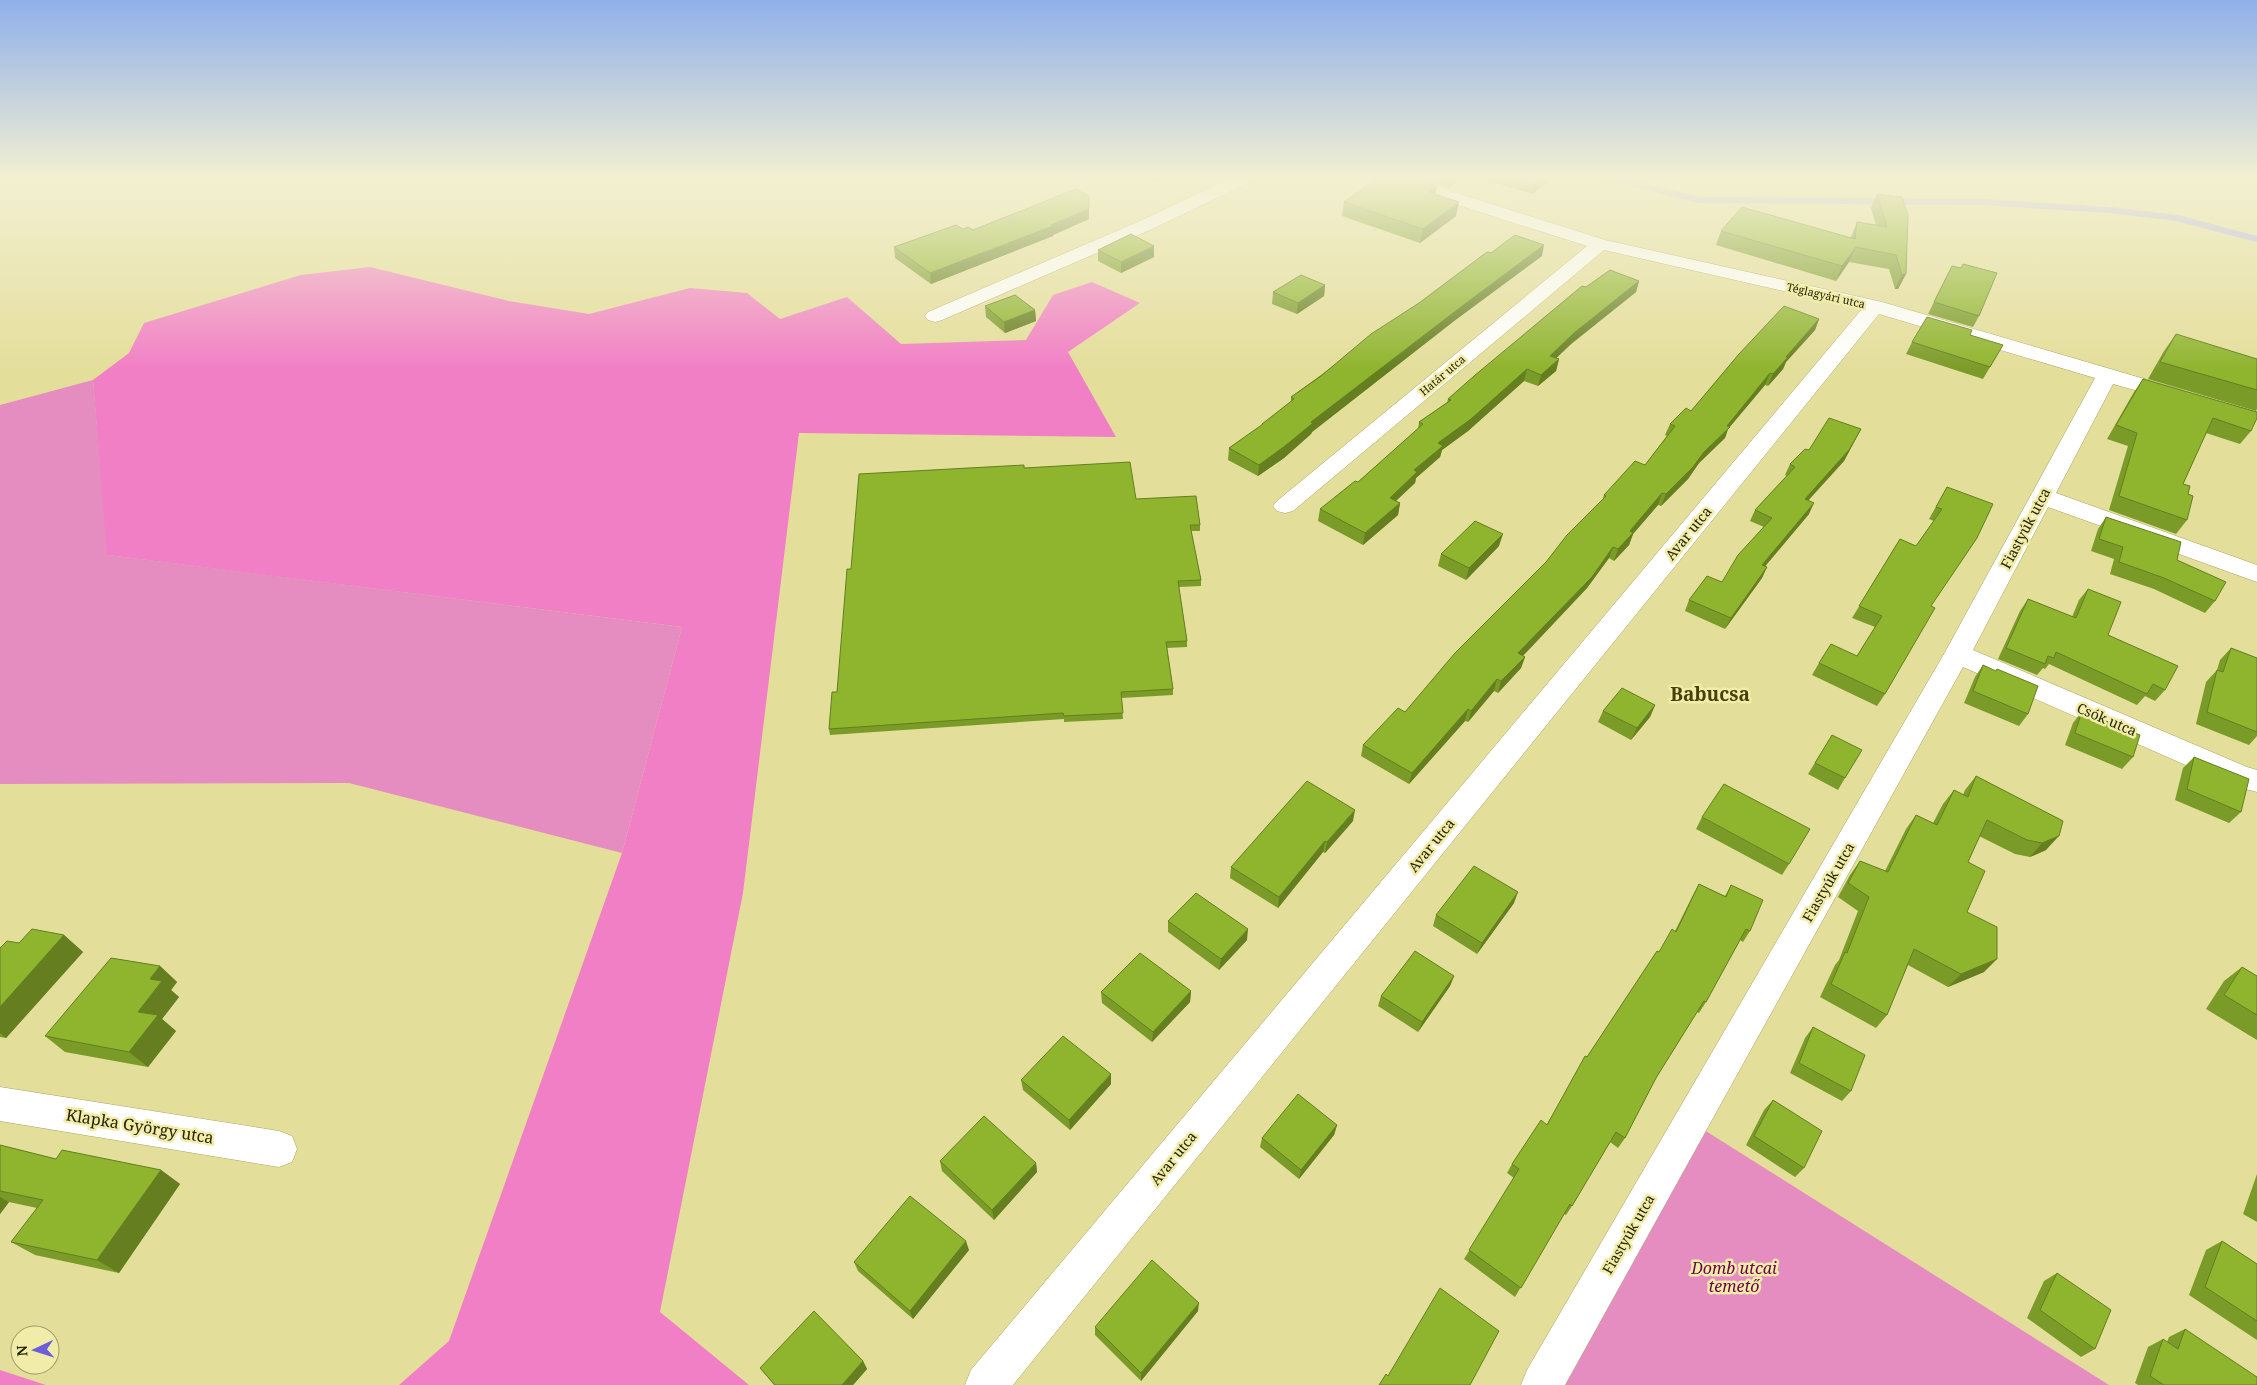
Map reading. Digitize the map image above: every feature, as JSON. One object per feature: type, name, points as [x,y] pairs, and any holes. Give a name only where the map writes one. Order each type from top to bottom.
[{"type":"street","points":[[936,316],[1110,241]]},
{"type":"street","name":"Téglagyári utca","points":[[1589,241],[1875,306],[2192,401]]},
{"type":"street","name":"Határ utca","points":[[1285,506],[1600,244]]},
{"type":"street","name":"Avar utca","points":[[986,1385],[1875,306]]},
{"type":"street","name":"Fiastyúk utca","points":[[1542,1385],[1957,654],[2107,376]]},
{"type":"street","points":[[2042,496],[2257,574]]},
{"type":"street","name":"Csók utca","points":[[1957,654],[2241,777],[2257,781]]},
{"type":"street","name":"Klapka György utca","points":[[0,1104],[279,1149]]},
{"type":"green space","points":[[93,380],[108,555],[682,627],[622,853],[349,783],[0,784],[0,405]]},
{"type":"green space","name":"Domb utcai temető","points":[[1693,1123],[2109,1385],[1556,1385]]},
{"type":"shaded area","points":[[370,267],[509,301],[589,314],[690,288],[747,293],[780,319],[847,297],[901,344],[1026,340],[1053,295],[1092,282],[1140,303],[1068,352],[1116,437],[799,433],[743,893],[660,1312],[749,1385],[399,1385],[449,1341],[622,853],[682,627],[107,555],[93,380],[129,353],[144,323],[301,275]]},
{"type":"shaded area","points":[[0,1370],[10,1373],[10,1375],[46,1385],[0,1385]]},
{"type":"building","points":[[912,241],[1015,241],[930,273],[894,247]]},
{"type":"building","points":[[1117,241],[1144,241],[1154,246],[1121,262],[1098,250]]},
{"type":"building","points":[[1507,241],[1531,241],[1544,245],[1311,422],[1313,423],[1259,465],[1229,448],[1263,424],[1294,399],[1291,397],[1321,376],[1371,334],[1419,303],[1487,252],[1491,253]]},
{"type":"building","points":[[1754,241],[1907,241],[1906,274],[1902,275],[1896,255],[1856,247],[1842,266]]},
{"type":"building","points":[[1963,264],[1997,273],[1979,316],[1934,302],[1952,266],[1961,268]]},
{"type":"building","points":[[1610,270],[1639,281],[1574,333],[1550,356],[1559,359],[1541,375],[1527,369],[1471,419],[1438,443],[1443,446],[1414,470],[1417,472],[1390,498],[1400,503],[1365,533],[1320,509],[1355,481],[1358,482],[1423,424],[1419,422],[1451,400],[1448,399],[1582,286],[1586,287]]},
{"type":"building","points":[[1301,275],[1325,285],[1298,303],[1273,292]]},
{"type":"building","points":[[1015,295],[1035,310],[1004,322],[985,306]]},
{"type":"building","points":[[1784,306],[1819,319],[1773,374],[1770,373],[1727,426],[1730,427],[1704,452],[1693,467],[1666,494],[1662,493],[1630,531],[1633,533],[1618,549],[1613,547],[1592,577],[1518,653],[1525,657],[1501,681],[1497,679],[1471,711],[1468,709],[1412,773],[1363,745],[1398,708],[1405,712],[1455,653],[1546,562],[1567,535],[1606,496],[1604,495],[1635,461],[1645,465],[1675,426],[1670,424],[1686,408],[1691,411],[1739,354]]},
{"type":"building","points":[[1927,317],[1972,330],[1970,335],[2003,345],[1990,367],[1912,342]]},
{"type":"building","points":[[2176,334],[2257,359],[2257,390],[2160,362]]},
{"type":"building","points":[[2143,379],[2257,412],[2257,418],[2251,431],[2213,418],[2183,484],[2190,486],[2188,494],[2193,496],[2187,520],[2119,496],[2137,433],[2116,425]]},
{"type":"building","points":[[1829,418],[1861,429],[1849,450],[1805,499],[1814,503],[1762,565],[1767,567],[1731,618],[1689,600],[1707,576],[1722,582],[1738,555],[1772,518],[1755,510],[1795,467],[1790,464],[1805,449],[1809,450]]},
{"type":"building","points":[[1130,462],[1136,499],[1196,496],[1200,525],[1190,525],[1201,580],[1178,581],[1187,641],[1166,642],[1173,689],[1121,692],[1123,713],[1064,716],[1063,713],[829,729],[832,692],[837,692],[847,569],[851,569],[859,474],[1024,465],[1024,468]]},
{"type":"building","points":[[1947,487],[1993,504],[1977,538],[1931,606],[1935,608],[1885,694],[1819,663],[1831,644],[1857,656],[1882,616],[1859,606],[1900,539],[1916,546],[1942,509],[1936,507]]},
{"type":"building","points":[[2106,517],[2181,542],[2177,560],[2226,582],[2215,601],[2164,578],[2119,562],[2123,547],[2099,539]]},
{"type":"building","points":[[1475,521],[1503,534],[1469,568],[1441,554]]},
{"type":"building","points":[[2088,589],[2121,602],[2108,635],[2178,666],[2165,690],[2153,684],[2147,694],[2056,652],[2054,658],[2048,656],[2045,664],[2006,648],[2028,599],[2076,618]]},
{"type":"building","points":[[2231,648],[2257,658],[2257,732],[2207,712],[2217,670],[2223,672]]},
{"type":"building","points":[[1983,665],[2038,686],[2028,714],[1973,691]]},
{"type":"building","points":[[1622,688],[1655,705],[1637,728],[1603,711]]},
{"type":"building","points":[[2082,711],[2140,735],[2133,757],[2075,733]]},
{"type":"building","points":[[1832,735],[1862,750],[1845,778],[1815,763]]},
{"type":"building","points":[[2194,757],[2249,779],[2241,812],[2187,789]]},
{"type":"building","points":[[1976,776],[2063,821],[2059,836],[2042,843],[2027,840],[1987,820],[1968,862],[1985,871],[1967,912],[1997,927],[1997,959],[1961,974],[1914,949],[1887,1015],[1831,984],[1845,952],[1847,953],[1869,897],[1848,883],[1860,861],[1888,872],[1916,815],[1937,825],[1954,790],[1968,797]]},
{"type":"building","points":[[1307,781],[1355,810],[1327,842],[1325,841],[1279,897],[1231,867]]},
{"type":"building","points":[[1724,784],[1810,829],[1789,864],[1702,817]]},
{"type":"building","points":[[1474,866],[1518,892],[1482,943],[1436,915]]},
{"type":"building","points":[[1699,884],[1726,897],[1731,885],[1763,900],[1750,931],[1746,929],[1706,1002],[1704,1001],[1656,1078],[1625,1138],[1616,1132],[1572,1206],[1570,1204],[1521,1288],[1469,1250],[1519,1169],[1512,1164],[1541,1120],[1547,1125],[1585,1056],[1587,1057],[1657,951],[1659,952],[1672,929],[1676,932]]},
{"type":"building","points":[[1196,893],[1248,929],[1221,959],[1168,921]]},
{"type":"building","points":[[32,929],[64,935],[0,1007],[0,948],[7,941],[19,943]]},
{"type":"building","points":[[1415,951],[1454,976],[1422,1022],[1381,996]]},
{"type":"building","points":[[1140,953],[1191,991],[1153,1032],[1101,992]]},
{"type":"building","points":[[111,958],[160,966],[150,979],[162,981],[138,1012],[158,1015],[129,1052],[45,1036]]},
{"type":"building","points":[[2242,967],[2257,976],[2257,1015],[2224,995]]},
{"type":"building","points":[[1813,1027],[1865,1055],[1851,1091],[1799,1063]]},
{"type":"building","points":[[1063,1036],[1111,1074],[1069,1120],[1021,1080]]},
{"type":"building","points":[[1298,1094],[1337,1125],[1301,1170],[1262,1138]]},
{"type":"building","points":[[1773,1100],[1822,1131],[1804,1168],[1754,1136]]},
{"type":"building","points":[[984,1116],[1036,1163],[992,1210],[940,1161]]},
{"type":"building","points":[[0,1145],[56,1159],[62,1150],[161,1170],[97,1260],[11,1242],[43,1200],[0,1191]]},
{"type":"building","points":[[910,1196],[966,1241],[910,1311],[854,1262]]},
{"type":"building","points":[[2222,1241],[2257,1264],[2257,1321],[2205,1287]]},
{"type":"building","points":[[1152,1260],[1199,1303],[1141,1373],[1095,1327]]},
{"type":"building","points":[[2057,1273],[2111,1310],[2095,1349],[2040,1310]]},
{"type":"building","points":[[1440,1288],[1499,1331],[1470,1385],[1379,1385],[1386,1374],[1388,1376]]},
{"type":"building","points":[[814,1311],[863,1361],[842,1385],[775,1385],[760,1368]]},
{"type":"building","points":[[2185,1329],[2257,1377],[2257,1385],[2164,1385],[2150,1376],[2163,1339],[2178,1349]]},
{"type":"district","name":"Babucsa","points":[[1710,694]]}]
